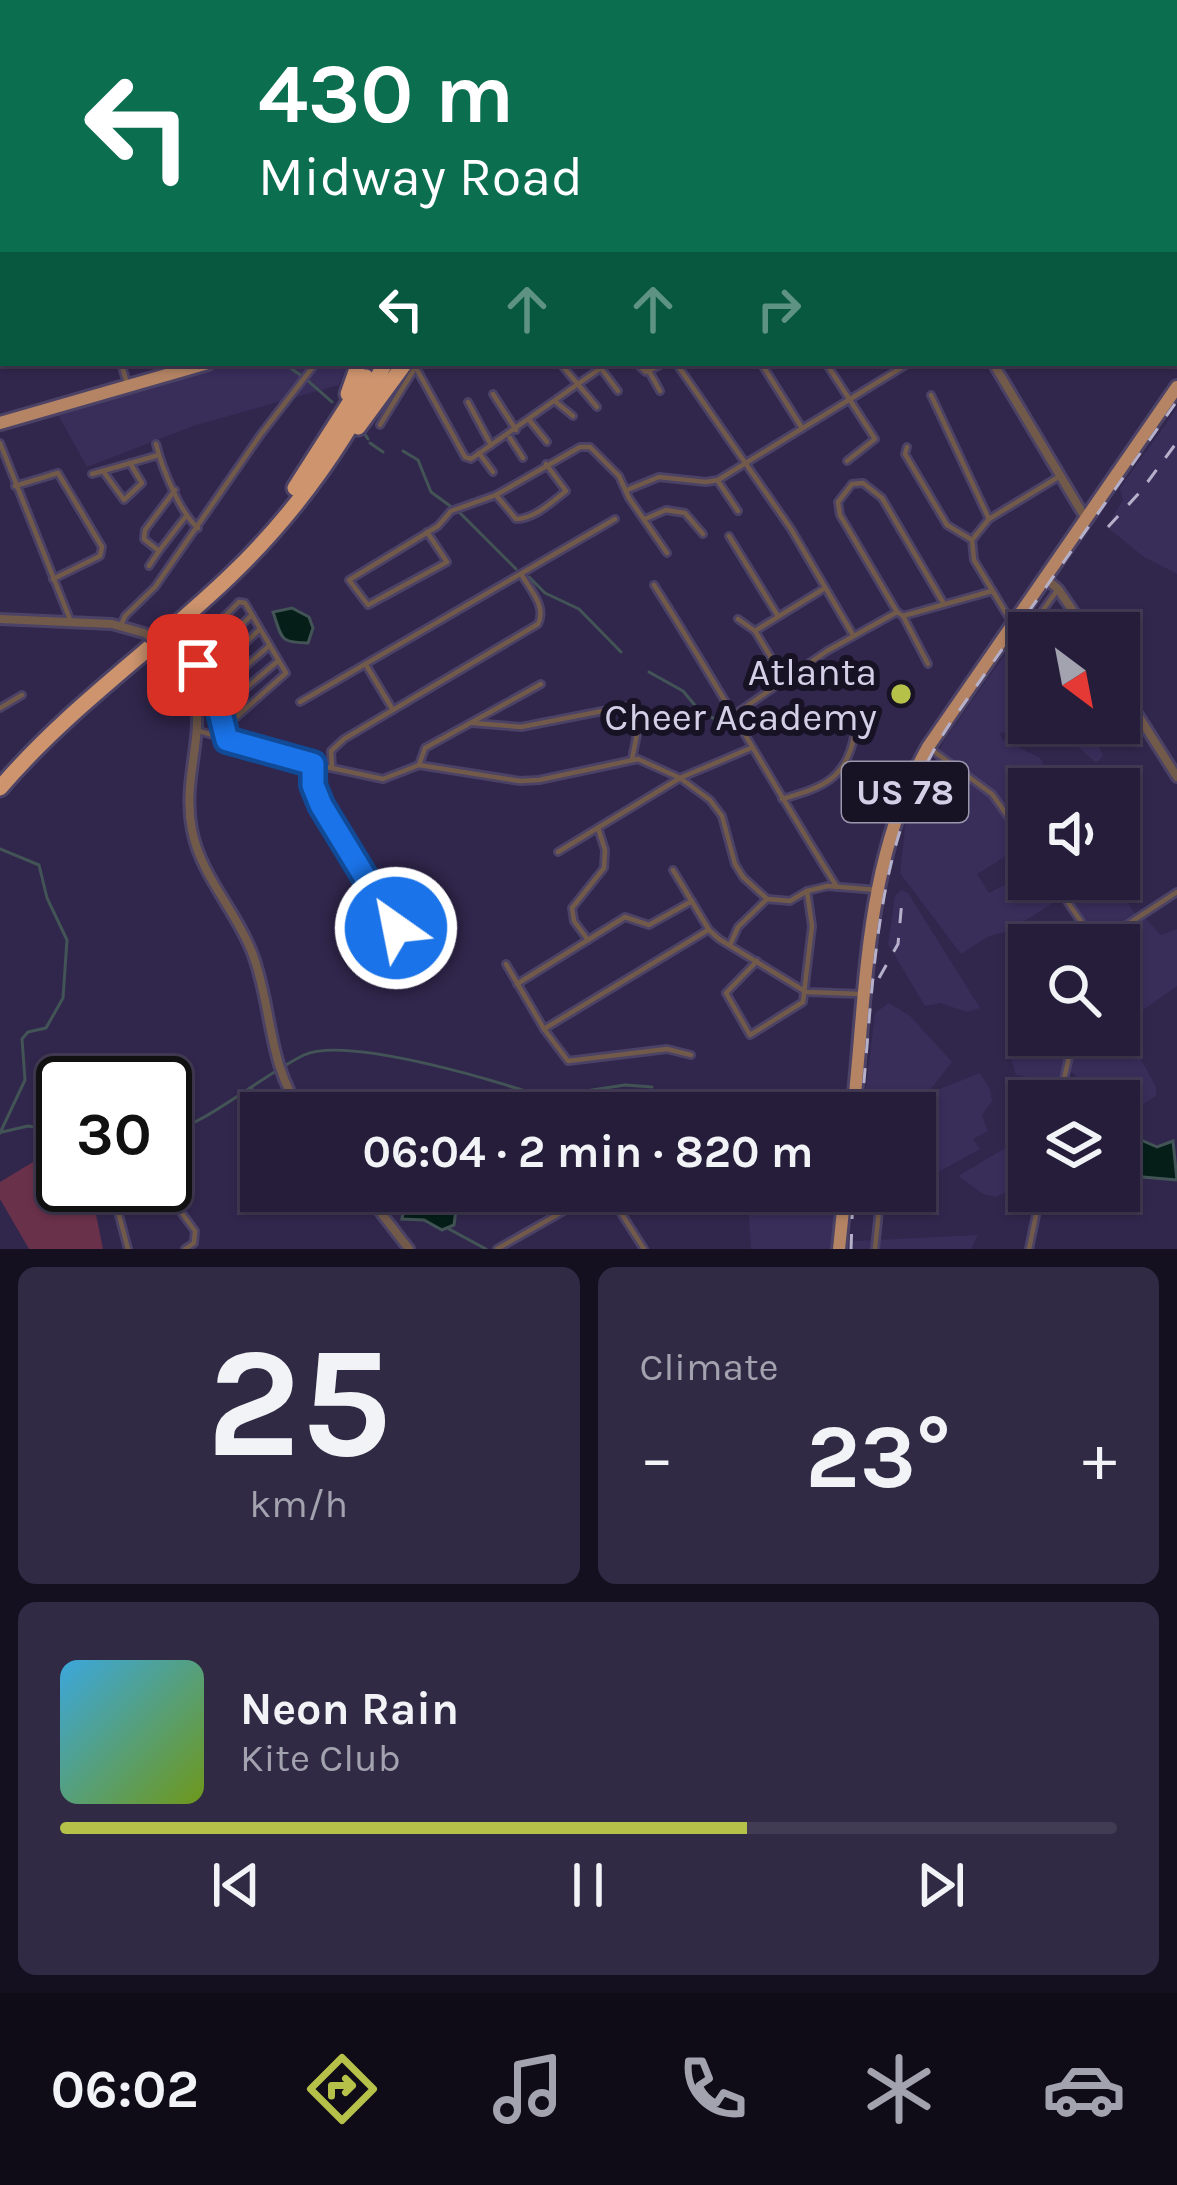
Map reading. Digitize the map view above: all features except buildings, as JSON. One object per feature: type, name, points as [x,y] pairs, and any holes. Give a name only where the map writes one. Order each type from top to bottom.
[{"type":"highway","points":[[318,466],[358,366]]},
{"type":"highway","points":[[318,466],[371,366]]},
{"type":"highway","points":[[0,788],[71,714],[231,576],[283,520],[383,366]]},
{"type":"highway","points":[[0,772],[64,706],[229,565],[411,366]]},
{"type":"main road","points":[[127,383],[172,366]]},
{"type":"main road","points":[[0,420],[196,366]]},
{"type":"main road","name":"US 78","points":[[1022,612],[1177,387]]},
{"type":"main road","name":"US 78","points":[[855,1092],[877,890],[896,813],[928,747],[1008,631]]},
{"type":"main road","points":[[839,1249],[843,1212]]},
{"type":"street","points":[[122,366],[127,383]]},
{"type":"street","points":[[128,624],[314,366]]},
{"type":"street","points":[[380,425],[412,366]]},
{"type":"street","points":[[414,366],[465,457],[471,459],[601,366]]},
{"type":"street","points":[[562,366],[597,406]]},
{"type":"street","points":[[603,366],[618,391]]},
{"type":"street","points":[[641,366],[660,391]]},
{"type":"street","points":[[649,371],[658,366]]},
{"type":"street","points":[[678,366],[791,529],[853,635]]},
{"type":"street","points":[[763,366],[802,428]]},
{"type":"street","points":[[828,366],[875,439],[847,461]]},
{"type":"street","points":[[626,490],[658,477],[718,480],[904,366]]},
{"type":"street","points":[[994,366],[1086,520]]},
{"type":"street","points":[[493,394],[516,430]]},
{"type":"street","points":[[931,395],[989,519]]},
{"type":"street","points":[[468,402],[492,446]]},
{"type":"street","points":[[556,402],[573,416]]},
{"type":"street","points":[[530,421],[548,442]]},
{"type":"street","points":[[508,435],[523,458]]},
{"type":"street","points":[[0,442],[71,622]]},
{"type":"street","points":[[156,444],[186,516],[198,528]]},
{"type":"street","points":[[428,532],[447,562],[368,605],[349,580],[428,532],[451,511],[496,495],[580,446],[590,447],[619,476],[667,554]]},
{"type":"street","points":[[907,448],[905,454],[947,525],[972,540]]},
{"type":"street","points":[[479,453],[493,472]]},
{"type":"street","points":[[92,474],[159,454]]},
{"type":"street","points":[[104,471],[124,500],[142,483],[130,463]]},
{"type":"street","points":[[496,495],[516,518],[550,504],[566,490],[546,464]]},
{"type":"street","points":[[15,486],[58,473],[102,547],[100,556],[53,579]]},
{"type":"street","points":[[1008,616],[974,560],[972,540],[989,519],[1060,476]]},
{"type":"street","points":[[718,480],[738,511]]},
{"type":"street","points":[[928,664],[837,507],[846,488],[863,483],[883,498],[944,604]]},
{"type":"street","points":[[159,551],[142,535],[175,490]]},
{"type":"street","points":[[646,519],[666,510],[685,513],[703,534]]},
{"type":"street","points":[[148,566],[186,516]]},
{"type":"street","points":[[300,702],[615,519]]},
{"type":"street","points":[[729,536],[778,616]]},
{"type":"street","points":[[332,768],[329,759],[334,748],[538,624],[540,605],[521,574]]},
{"type":"street","points":[[1046,578],[1074,612]]},
{"type":"street","points":[[654,584],[838,887]]},
{"type":"street","points":[[754,631],[825,588]]},
{"type":"street","points":[[1042,612],[1058,589]]},
{"type":"street","points":[[736,714],[853,635],[900,614],[992,591]]},
{"type":"street","points":[[225,727],[284,676],[241,602],[190,648],[190,657],[215,693],[227,740]]},
{"type":"street","points":[[198,665],[252,615]]},
{"type":"street","points":[[0,619],[128,624],[164,646],[181,663],[192,683],[199,731],[190,808],[195,846],[254,956],[278,1067],[292,1092]]},
{"type":"street","points":[[738,619],[754,631],[784,679]]},
{"type":"street","points":[[208,678],[259,630]]},
{"type":"street","points":[[215,693],[269,646]]},
{"type":"street","points":[[220,710],[278,661]]},
{"type":"street","points":[[366,665],[393,710]]},
{"type":"street","points":[[419,765],[425,748],[541,684]]},
{"type":"street","points":[[0,709],[22,695]]},
{"type":"street","points":[[473,723],[521,727],[628,706],[643,721],[632,759]]},
{"type":"street","points":[[782,800],[808,792],[842,771],[855,732],[849,720],[838,717],[830,722]]},
{"type":"street","points":[[1140,718],[1177,777]]},
{"type":"street","points":[[199,731],[383,779],[419,765],[520,781],[632,759],[680,778],[717,808],[735,864],[767,899],[790,901],[807,891],[838,887],[877,890]]},
{"type":"street","points":[[928,747],[992,794],[1008,816]]},
{"type":"street","points":[[558,853],[680,778],[751,748]]},
{"type":"street","points":[[313,764],[313,785],[321,805],[396,928]]},
{"type":"street","points":[[588,940],[572,908],[604,868],[598,828]]},
{"type":"street","points":[[673,869],[709,930],[730,945],[806,992],[856,996],[866,992]]},
{"type":"street","points":[[757,961],[726,993],[750,1035],[799,1007],[806,992],[812,926],[807,891]]},
{"type":"street","points":[[1128,924],[1177,892]]},
{"type":"street","points":[[730,945],[738,927],[767,899]]},
{"type":"street","points":[[517,985],[625,917],[649,925],[692,901]]},
{"type":"street","points":[[544,1029],[709,930]]},
{"type":"street","points":[[506,964],[568,1061],[667,1049],[691,1055]]},
{"type":"street","points":[[118,1212],[128,1249]]},
{"type":"street","points":[[182,1212],[196,1231],[194,1243],[185,1249]]},
{"type":"street","points":[[380,1212],[409,1249]]},
{"type":"street","points":[[497,1249],[565,1212]]},
{"type":"street","points":[[618,1212],[644,1249]]},
{"type":"street","points":[[875,1249],[879,1212]]},
{"type":"street","points":[[1029,1249],[1037,1212]]},
{"type":"shaded area","points":[[185,366],[346,366],[339,385],[193,426],[87,467],[52,404]]},
{"type":"shaded area","points":[[1177,408],[1177,574],[1144,557],[1107,527],[1123,500],[1120,488]]},
{"type":"shaded area","points":[[292,608],[309,617],[313,628],[308,643],[291,642],[280,633],[273,612]]},
{"type":"shaded area","points":[[1008,650],[1008,732],[1000,733],[1008,744],[1040,758],[1046,768],[1008,768],[1008,855],[977,874],[989,893],[1008,884],[1008,900],[1057,900],[961,954],[900,873],[906,818],[944,741]]},
{"type":"shaded area","points":[[1075,744],[1098,744],[1103,756],[1096,763]]},
{"type":"shaded area","points":[[901,890],[908,893],[980,1008],[967,1012],[940,1003],[925,1006],[888,944],[895,896]]},
{"type":"shaded area","points":[[1070,900],[1126,900],[1136,915],[1123,924],[1086,924]]},
{"type":"shaded area","points":[[1144,917],[1161,935],[1177,929],[1177,986],[1140,1012],[1140,924],[1136,924]]},
{"type":"shaded area","points":[[889,1003],[910,1016],[952,1062],[929,1092],[865,1092],[875,1013]]},
{"type":"shaded area","points":[[1010,1056],[1139,1056],[1156,1096],[1140,1106],[1140,1080],[1080,1080],[1070,1071],[1061,1080],[1016,1075]]},
{"type":"shaded area","points":[[980,1073],[992,1101],[982,1115],[988,1131],[973,1139],[980,1149],[936,1173],[936,1092],[932,1092]]},
{"type":"shaded area","points":[[1140,1140],[1157,1147],[1173,1141],[1177,1180],[1143,1177]]},
{"type":"shaded area","points":[[1008,1147],[1008,1191],[996,1197],[983,1194],[958,1176]]},
{"type":"shaded area","points":[[36,1160],[36,1212],[95,1212],[103,1249],[29,1249],[0,1199],[0,1182]]},
{"type":"shaded area","points":[[403,1212],[456,1212],[454,1225],[442,1230],[424,1220],[402,1219]]},
{"type":"shaded area","points":[[749,1212],[839,1212],[834,1242],[978,1235],[971,1249],[751,1249]]},
{"type":"waterway","points":[[287,366],[302,376]]},
{"type":"waterway","points":[[306,379],[332,402]]},
{"type":"waterway","points":[[364,433],[368,439]]},
{"type":"waterway","points":[[370,443],[383,452]]},
{"type":"waterway","points":[[403,451],[418,460],[431,492],[453,508]]},
{"type":"waterway","points":[[458,511],[516,569]]},
{"type":"waterway","points":[[529,577],[545,593],[579,609],[621,652]]},
{"type":"waterway","points":[[649,672],[683,691],[699,710],[718,721]]},
{"type":"waterway","points":[[0,849],[39,865],[47,898],[67,940],[63,998],[46,1028],[28,1032],[22,1039],[25,1080],[0,1133]]},
{"type":"waterway","points":[[192,1123],[287,1064],[325,1051],[355,1051],[430,1064],[558,1103],[592,1090],[652,1087]]},
{"type":"waterway","points":[[250,1088],[256,1092]]},
{"type":"waterway","points":[[2,1132],[36,1127]]},
{"type":"waterway","points":[[449,1229],[486,1249]]},
{"type":"railway","points":[[863,1092],[875,961],[891,862],[925,767],[951,722],[1177,401]]},
{"type":"railway","points":[[1108,527],[1177,442]]},
{"type":"railway","points":[[879,978],[898,944],[902,900]]},
{"type":"railway","points":[[851,1249],[852,1212]]},
{"type":"place","name":"Atlanta Cheer Academy","points":[[901,694]]},
{"type":"route","points":[[198,665],[215,693],[227,740],[313,764],[313,785],[321,805],[396,928]]}]
